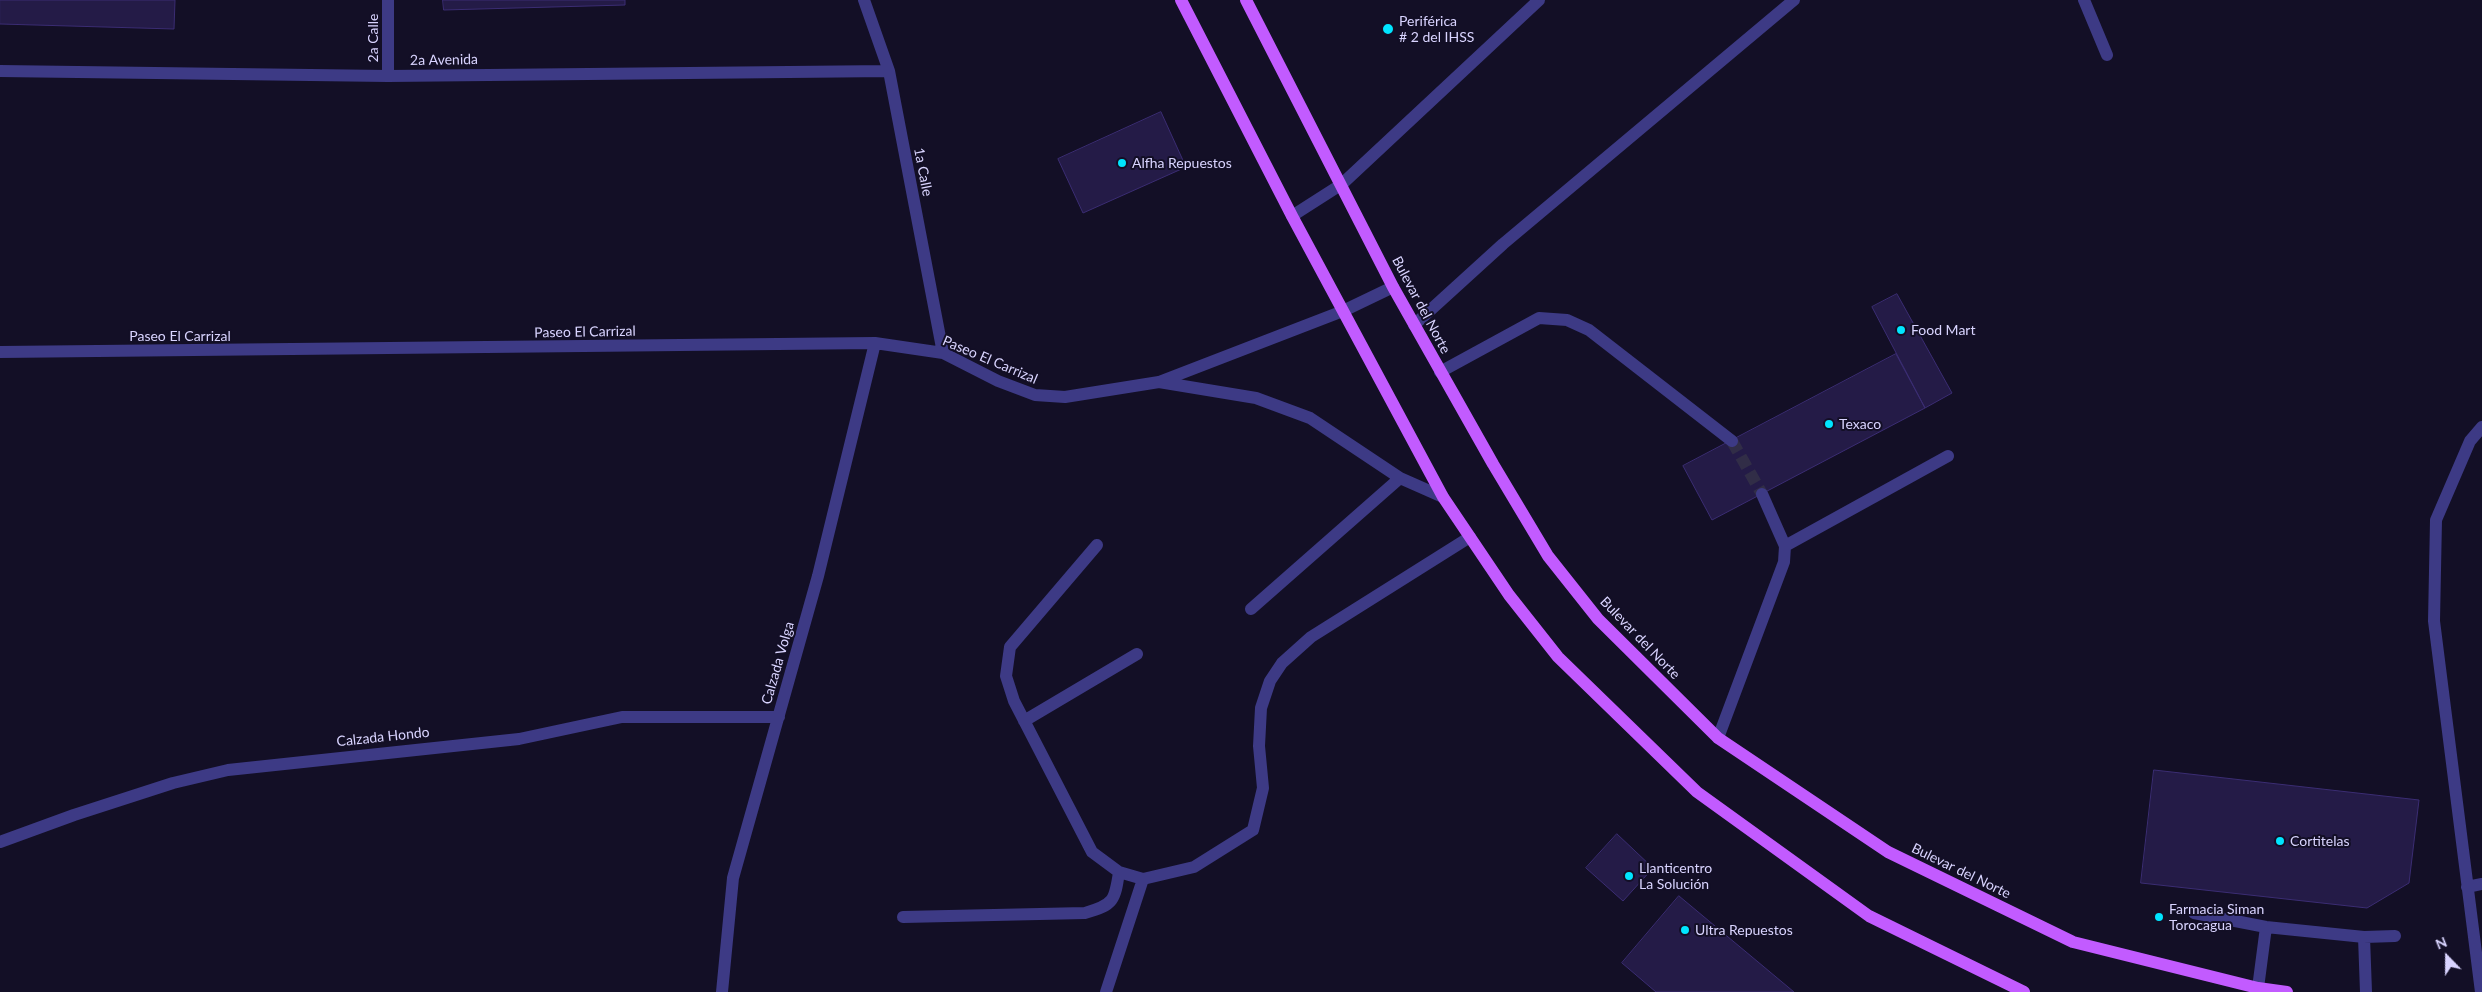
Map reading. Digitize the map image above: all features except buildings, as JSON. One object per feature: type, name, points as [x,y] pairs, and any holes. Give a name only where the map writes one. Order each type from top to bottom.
[{"type":"main road","points":[[1181,0],[1292,216],[1443,497],[1509,595],[1558,657],[1697,792],[1869,916],[2024,992]]},
{"type":"main road","name":"Bulevar del Norte","points":[[1246,0],[1342,184],[1393,287],[1440,372],[1548,556],[1598,619],[1718,738],[1888,852],[2073,942],[2258,988],[2287,992]]},
{"type":"street","name":"2a Calle","points":[[388,0],[388,76]]},
{"type":"street","name":"1a Calle","points":[[864,0],[889,71],[942,353]]},
{"type":"street","points":[[1292,216],[1342,184],[1539,0]]},
{"type":"street","points":[[1414,325],[1503,244],[1794,0]]},
{"type":"street","points":[[2084,0],[2107,55]]},
{"type":"street","name":"2a Avenida","points":[[0,71],[388,76],[889,71]]},
{"type":"street","name":"Paseo El Carrizal","points":[[0,352],[875,343],[942,353],[998,380],[1035,395],[1065,397],[1159,382],[1343,311],[1393,287]]},
{"type":"street","points":[[1440,372],[1539,318],[1567,320],[1589,330],[1732,441]]},
{"type":"street","name":"Calzada Volga","points":[[722,992],[734,878],[818,576],[875,343]]},
{"type":"street","name":"Paseo El Carrizal","points":[[1159,382],[1256,398],[1310,418],[1400,478],[1443,497]]},
{"type":"street","points":[[2481,992],[2434,621],[2436,520],[2470,441],[2482,427]]},
{"type":"street","points":[[1785,546],[1948,456]]},
{"type":"street","points":[[1251,608],[1400,478]]},
{"type":"street","points":[[1718,738],[1784,562],[1785,546],[1762,494]]},
{"type":"street","points":[[1097,545],[1010,647],[1006,676],[1014,701],[1092,852],[1119,872],[1143,878],[1194,867],[1253,830],[1264,788],[1259,746],[1261,708],[1270,680],[1282,663],[1311,637],[1470,537]]},
{"type":"street","points":[[1024,721],[1137,654]]},
{"type":"street","name":"Calzada Hondo","points":[[0,842],[74,815],[173,783],[228,770],[519,739],[622,717],[779,717]]},
{"type":"street","points":[[903,917],[1085,913],[1109,905],[1116,895],[1119,872]]},
{"type":"street","points":[[1106,992],[1143,878]]},
{"type":"street","points":[[2468,887],[2482,884]]},
{"type":"street","points":[[2194,913],[2266,927],[2364,937],[2395,936]]},
{"type":"street","points":[[2258,988],[2266,927]]},
{"type":"street","points":[[2364,937],[2366,992]]},
{"type":"tunnel","points":[[1732,441],[1762,494]]},
{"type":"place","name":"Periférica # 2 del IHSS","points":[[1388,29]]},
{"type":"place","name":"Alfha Repuestos","points":[[1122,163]]},
{"type":"place","name":"Food Mart","points":[[1901,330]]},
{"type":"place","name":"Texaco","points":[[1829,424]]},
{"type":"place","name":"Cortitelas","points":[[2280,841]]},
{"type":"place","name":"Llanticentro La Solución","points":[[1629,876]]},
{"type":"place","name":"Farmacia Siman Torocagua","points":[[2159,917]]},
{"type":"place","name":"Ultra Repuestos","points":[[1685,930]]}]
